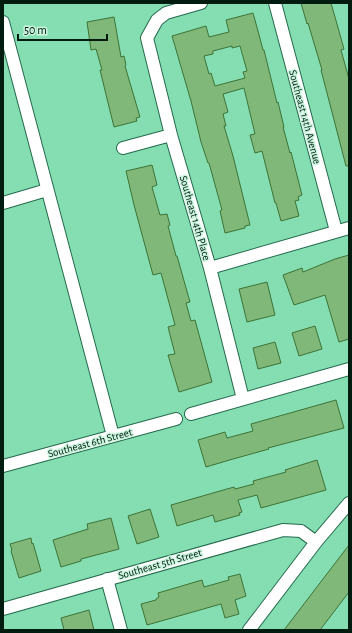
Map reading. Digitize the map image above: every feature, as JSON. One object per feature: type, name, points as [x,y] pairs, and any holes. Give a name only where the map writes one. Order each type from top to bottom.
[{"type":"street","name":"Southeast 14th Place","points":[[201,3],[166,13],[157,20],[147,38],[171,134],[210,268],[243,398]]},
{"type":"street","name":"Southeast 14th Avenue","points":[[275,3],[336,231]]},
{"type":"street","points":[[3,22],[7,56],[48,190],[113,436]]},
{"type":"street","points":[[123,148],[171,134]]},
{"type":"street","points":[[3,203],[48,190]]},
{"type":"street","points":[[210,268],[349,228]]},
{"type":"street","points":[[191,414],[349,369]]},
{"type":"street","name":"Southeast 6th Street","points":[[3,466],[176,419]]},
{"type":"street","points":[[249,630],[316,542],[349,503]]},
{"type":"street","name":"Southeast 5th Street","points":[[3,609],[283,530],[301,531],[316,542]]},
{"type":"street","points":[[107,579],[121,630]]},
{"type":"building","points":[[301,3],[331,3],[344,49],[341,50],[349,79],[349,166],[346,166],[322,70]]},
{"type":"building","points":[[253,13],[302,195],[298,197],[299,200],[295,201],[299,216],[281,221],[262,151],[255,153],[250,135],[255,134],[244,88],[223,94],[228,112],[223,114],[226,126],[224,126],[250,225],[245,226],[245,228],[225,233],[220,211],[222,210],[209,163],[201,142],[172,36],[206,26],[209,37],[229,32],[226,20]],"holes":[[[232,46],[232,48],[240,46],[247,71],[243,72],[245,78],[215,86],[211,73],[209,74],[204,56],[213,54],[213,51]]]},
{"type":"building","points":[[114,17],[121,57],[124,56],[125,66],[140,117],[136,118],[137,121],[114,127],[96,49],[91,50],[87,22]]},
{"type":"building","points":[[152,165],[157,185],[152,187],[160,215],[167,214],[170,225],[168,226],[190,302],[186,303],[191,321],[195,320],[212,382],[179,392],[168,355],[175,354],[168,327],[175,325],[161,273],[153,275],[126,171]]},
{"type":"building","points":[[349,255],[349,339],[339,342],[325,295],[294,305],[283,275],[302,268],[303,272]]},
{"type":"building","points":[[267,282],[275,315],[247,322],[239,289]]},
{"type":"building","points":[[315,326],[322,349],[299,356],[292,333]]},
{"type":"building","points":[[275,342],[281,363],[258,369],[253,348]]},
{"type":"building","points":[[336,400],[344,428],[268,448],[269,449],[206,467],[198,440],[225,432],[227,438],[253,431],[251,424]]},
{"type":"building","points":[[317,460],[326,490],[261,508],[257,495],[238,500],[242,512],[239,513],[240,515],[215,522],[213,515],[177,526],[171,505],[234,487],[235,489],[254,484],[253,481],[286,472],[285,470]]},
{"type":"building","points":[[150,509],[159,537],[137,544],[128,516]]},
{"type":"building","points":[[111,518],[119,549],[81,559],[81,561],[61,567],[53,540],[88,529],[87,524]]},
{"type":"building","points":[[31,538],[41,571],[19,578],[10,544]]},
{"type":"building","points":[[349,545],[349,592],[320,630],[284,630]]},
{"type":"building","points":[[240,574],[246,596],[235,600],[239,614],[225,618],[221,604],[147,625],[141,604],[156,600],[159,597],[158,593],[202,580],[204,587],[229,580],[228,577]]},
{"type":"building","points":[[89,610],[94,630],[64,630],[61,618]]}]
